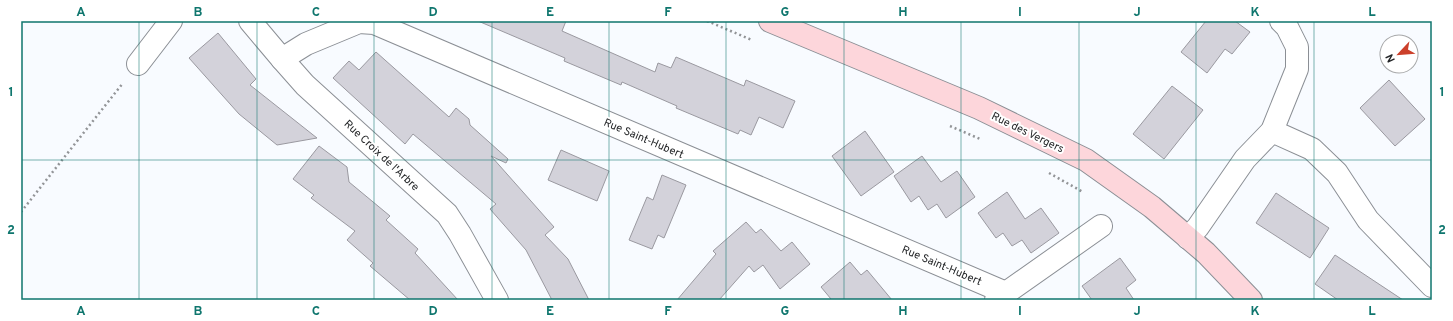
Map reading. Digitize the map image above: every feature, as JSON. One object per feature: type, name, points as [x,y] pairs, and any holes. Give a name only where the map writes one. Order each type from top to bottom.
[{"type":"main road","name":"Rue des Vergers","points":[[770,21],[979,108],[1086,160],[1152,207],[1206,253],[1251,300]]},
{"type":"street","points":[[138,64],[171,21]]},
{"type":"street","name":"Rue Croix de l'Arbre","points":[[250,21],[305,85],[447,214],[497,300]]},
{"type":"street","points":[[1188,238],[1198,227],[1245,159],[1272,131],[1297,69],[1297,47],[1287,27],[1282,21]]},
{"type":"street","name":"Rue Saint-Hubert","points":[[282,59],[306,44],[359,22],[374,23],[956,271],[1001,296]]},
{"type":"street","points":[[1272,131],[1312,148],[1337,174],[1368,220],[1432,286]]},
{"type":"street","points":[[1001,296],[1101,226]]},
{"type":"path","points":[[707,21],[754,41]]},
{"type":"path","points":[[21,212],[138,64]]},
{"type":"path","points":[[949,125],[984,141]]},
{"type":"path","points":[[1045,170],[1085,193]]},
{"type":"building","points":[[478,21],[566,21],[562,31],[655,72],[658,63],[671,68],[676,57],[744,86],[746,80],[795,101],[783,128],[759,117],[751,135],[740,130],[738,134],[676,108],[677,106],[622,82],[621,85],[564,61],[565,58]]},
{"type":"building","points":[[1206,21],[1235,21],[1250,32],[1232,54],[1225,49],[1207,73],[1181,52]]},
{"type":"building","points":[[218,33],[256,79],[250,85],[317,138],[277,145],[239,114],[189,58]]},
{"type":"building","points":[[376,52],[449,117],[456,108],[469,119],[470,125],[508,159],[506,163],[491,156],[554,227],[545,235],[568,259],[589,300],[552,300],[526,250],[490,209],[496,204],[413,134],[405,144],[333,78],[349,61],[359,70]]},
{"type":"building","points":[[1389,80],[1425,119],[1395,146],[1360,108]]},
{"type":"building","points":[[1172,86],[1203,110],[1164,159],[1133,134]]},
{"type":"building","points":[[865,131],[894,172],[861,196],[832,156]]},
{"type":"building","points":[[319,146],[347,167],[349,182],[390,216],[386,220],[418,249],[415,253],[458,300],[410,300],[370,266],[373,263],[347,240],[355,231],[311,198],[314,195],[293,179]]},
{"type":"building","points":[[561,150],[609,171],[597,201],[548,180]]},
{"type":"building","points":[[922,156],[941,182],[957,171],[975,197],[946,218],[937,204],[928,210],[919,196],[911,202],[894,176]]},
{"type":"building","points":[[662,175],[686,185],[664,238],[658,235],[652,249],[629,240],[647,197],[653,200]]},
{"type":"building","points":[[1007,192],[1025,219],[1041,208],[1059,233],[1031,253],[1022,240],[1012,246],[1003,233],[996,238],[978,213]]},
{"type":"building","points":[[1276,193],[1329,228],[1310,258],[1256,223]]},
{"type":"building","points":[[746,222],[756,233],[761,229],[781,251],[792,242],[810,264],[780,289],[763,265],[754,272],[749,266],[719,300],[677,300],[716,254],[713,251]]},
{"type":"building","points":[[1335,255],[1403,300],[1338,300],[1315,284]]},
{"type":"building","points":[[1120,258],[1136,280],[1126,288],[1134,300],[1092,300],[1082,286]]},
{"type":"building","points":[[850,262],[861,275],[867,270],[892,300],[831,300],[821,287]]}]
